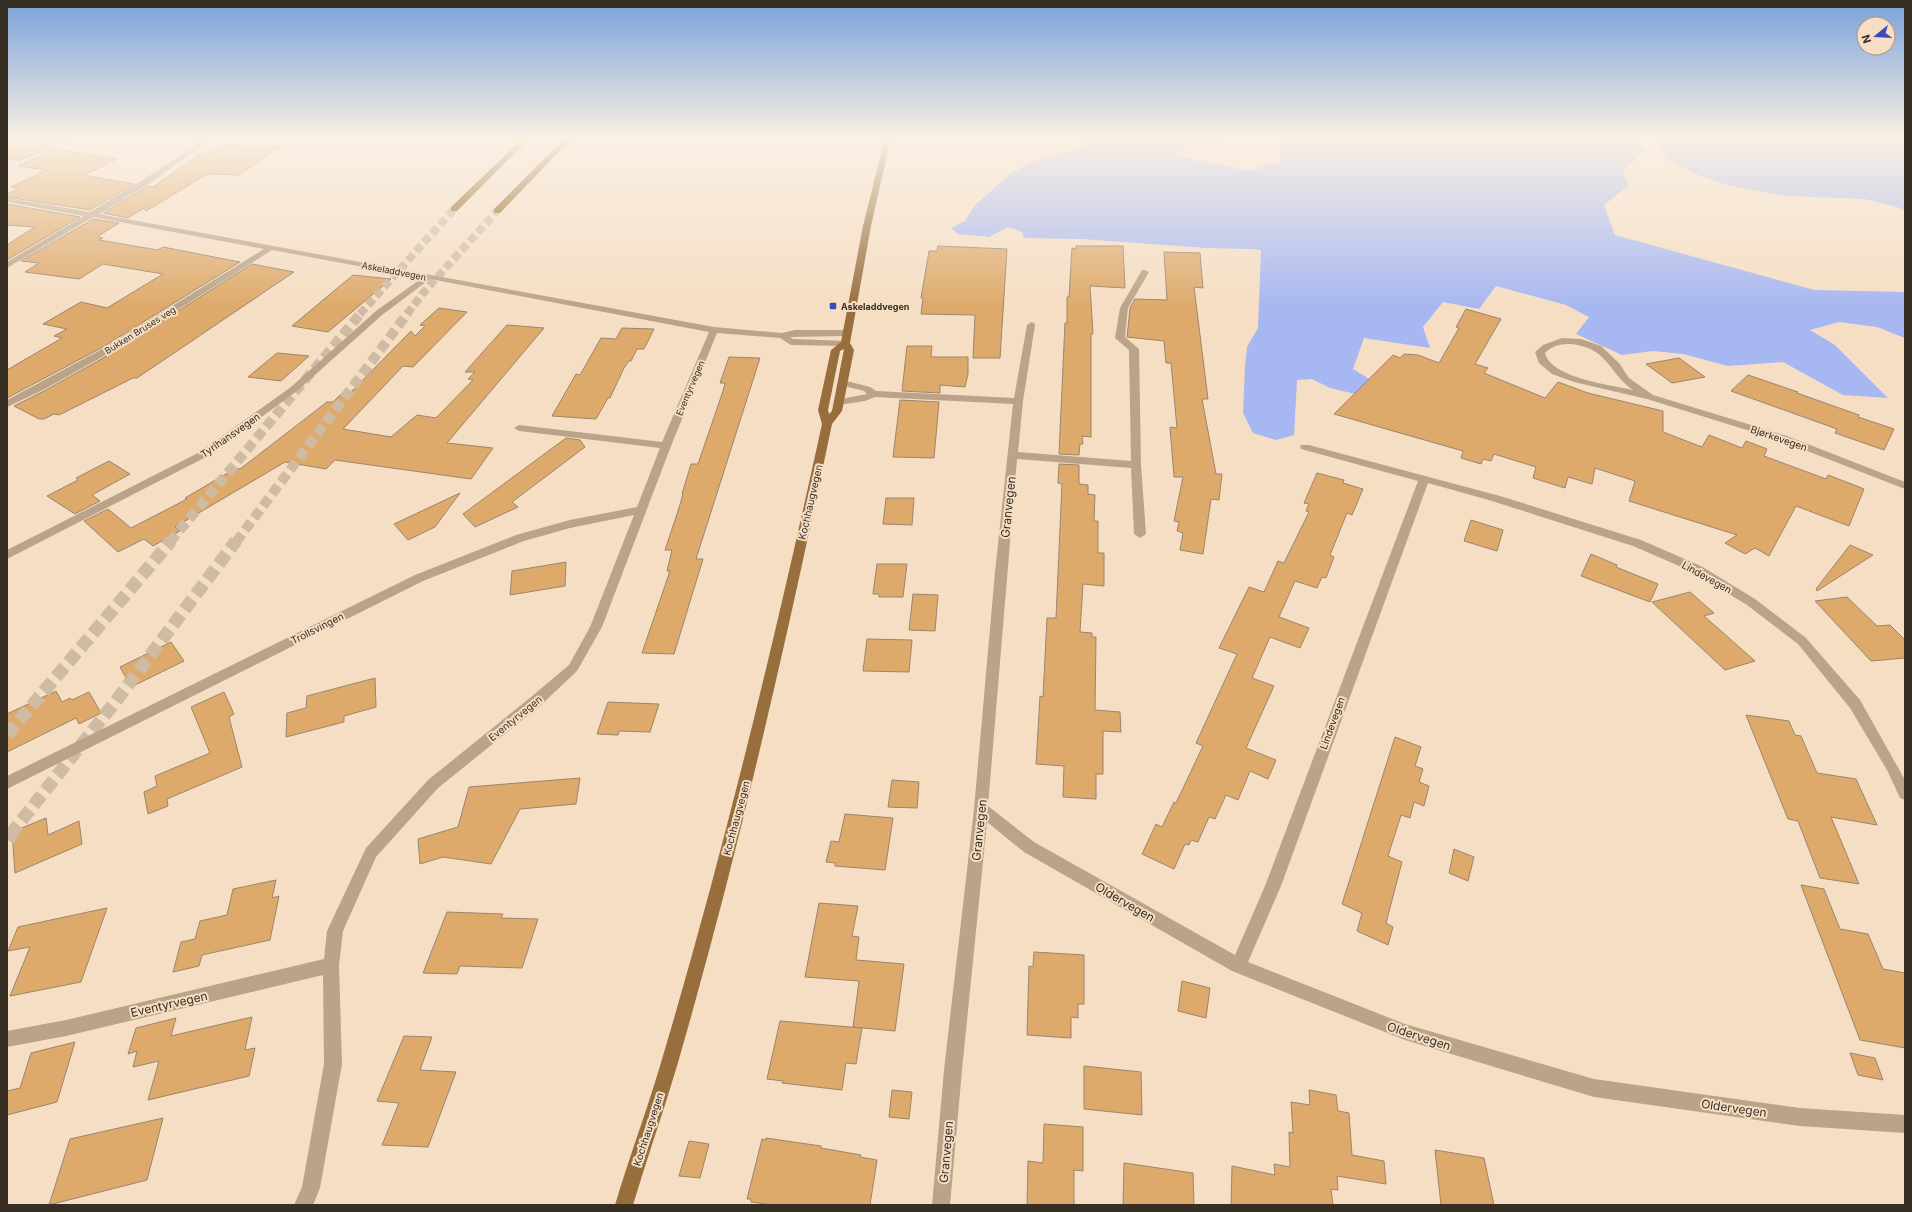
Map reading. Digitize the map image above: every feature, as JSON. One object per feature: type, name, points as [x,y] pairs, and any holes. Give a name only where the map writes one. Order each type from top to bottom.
[{"type":"highway","points":[[454,209],[470,194]]},
{"type":"highway","points":[[497,211],[514,194]]},
{"type":"main road","name":"Kochhaugvegen","points":[[827,424],[823,410],[824,402],[836,350],[845,338],[875,194]]},
{"type":"main road","name":"Kochhaugvegen","points":[[624,1205],[673,1049],[723,870],[758,732],[827,424],[837,411],[844,384],[849,350],[845,338]]},
{"type":"street","points":[[7,266],[127,194]]},
{"type":"street","name":"Askeladdvegen","points":[[7,200],[93,214],[269,248],[325,257],[428,278],[714,330],[782,336],[791,342],[845,338]]},
{"type":"street","name":"Bukken Bruses veg","points":[[7,404],[49,384],[113,348],[269,248]]},
{"type":"street","points":[[1140,534],[1136,465],[1134,349],[1120,338],[1124,308],[1145,272]]},
{"type":"street","name":"Tyrihansvegen","points":[[7,555],[204,454],[294,389],[379,313],[428,278]]},
{"type":"street","name":"Granvegen","points":[[941,1205],[953,1070],[981,809],[1001,572],[1018,401],[1031,325]]},
{"type":"street","name":"Eventyrvegen","points":[[303,1205],[311,1188],[333,1064],[331,965],[335,931],[371,853],[433,784],[536,701],[573,668],[596,627],[666,446],[714,330]]},
{"type":"street","name":"Bjørkevegen","points":[[1650,396],[1626,381],[1620,370],[1602,352],[1584,344],[1566,340],[1554,342],[1545,346],[1540,352],[1542,361],[1555,372],[1577,380],[1650,396],[1783,438],[1905,486]]},
{"type":"street","points":[[844,384],[867,389],[874,394]]},
{"type":"street","points":[[839,402],[865,398],[874,394],[1018,401]]},
{"type":"street","points":[[519,428],[666,446]]},
{"type":"street","name":"Lindevegen","points":[[1305,447],[1496,498],[1637,543],[1697,569],[1752,602],[1802,642],[1856,704],[1892,767],[1905,794]]},
{"type":"street","points":[[1013,455],[1136,465]]},
{"type":"street","name":"Lindevegen","points":[[1238,966],[1273,886],[1342,695],[1424,480]]},
{"type":"street","name":"Trollsvingen","points":[[7,783],[419,578],[520,538],[570,524],[641,510]]},
{"type":"street","name":"Oldervegen","points":[[981,809],[1029,847],[1238,966],[1405,1032],[1594,1088],[1800,1117],[1905,1124]]},
{"type":"street","name":"Eventyrvegen","points":[[7,1039],[66,1028],[331,965]]},
{"type":"shaded area","points":[[988,194],[1618,194],[1604,205],[1615,235],[1814,290],[1905,292],[1905,338],[1877,327],[1839,322],[1810,330],[1835,345],[1888,398],[1843,395],[1783,362],[1728,366],[1683,354],[1653,351],[1622,355],[1576,334],[1589,317],[1566,305],[1496,286],[1479,309],[1443,302],[1423,327],[1430,348],[1364,338],[1353,369],[1381,386],[1381,400],[1330,388],[1312,379],[1297,380],[1294,435],[1276,440],[1253,433],[1243,413],[1247,347],[1258,328],[1261,250],[1206,248],[1082,239],[1024,238],[1022,232],[1008,227],[989,237],[958,234],[951,228],[965,221],[974,206]]},
{"type":"shaded area","points":[[1774,194],[1905,194],[1905,211],[1897,207],[1865,199],[1787,196]]},
{"type":"building","points":[[7,194],[118,194],[90,210],[7,197]]},
{"type":"building","points":[[135,194],[175,194],[146,211],[144,208],[128,218],[103,213]]},
{"type":"building","points":[[7,204],[80,217],[7,260],[7,245],[35,227],[7,225]]},
{"type":"building","points":[[93,219],[119,223],[97,237],[103,238],[99,240],[158,250],[163,247],[240,262],[103,347],[7,398],[7,370],[62,338],[54,336],[67,329],[43,324],[81,302],[107,308],[163,274],[103,264],[79,279],[25,272],[39,263],[21,261]]},
{"type":"building","points":[[938,246],[1007,249],[1000,358],[973,358],[975,315],[921,314],[923,298],[921,298],[929,251],[937,251]]},
{"type":"building","points":[[1076,246],[1123,246],[1125,288],[1090,286],[1093,334],[1091,334],[1091,437],[1082,436],[1083,444],[1080,444],[1079,455],[1059,454],[1065,323],[1067,323],[1067,297],[1069,297],[1072,248],[1076,249]]},
{"type":"building","points":[[1164,252],[1200,253],[1203,288],[1194,287],[1208,399],[1202,399],[1216,474],[1222,474],[1219,500],[1211,499],[1203,554],[1180,550],[1183,533],[1177,531],[1179,522],[1174,521],[1183,477],[1174,477],[1170,427],[1177,428],[1171,363],[1166,363],[1164,341],[1127,337],[1130,308],[1135,299],[1167,300]]},
{"type":"building","points":[[252,264],[294,272],[137,378],[133,378],[59,415],[54,414],[44,419],[39,419],[14,406],[112,353]]},
{"type":"building","points":[[353,275],[391,279],[328,332],[292,326]]},
{"type":"building","points":[[439,308],[467,312],[413,367],[403,366],[343,429],[391,437],[417,415],[436,418],[473,380],[468,379],[475,372],[465,372],[507,325],[544,328],[447,443],[493,448],[471,479],[335,460],[326,469],[285,462],[175,527],[180,531],[153,546],[144,539],[118,552],[84,521],[108,509],[131,528],[187,499],[185,498],[236,468],[240,469],[327,402],[333,402],[341,394],[348,395],[411,331],[415,336],[425,326],[420,325]]},
{"type":"building","points":[[1466,309],[1501,319],[1475,364],[1488,368],[1484,373],[1545,398],[1558,382],[1588,393],[1663,411],[1663,432],[1702,447],[1709,435],[1742,448],[1746,441],[1767,449],[1764,456],[1826,479],[1828,475],[1864,489],[1849,526],[1796,506],[1769,556],[1755,548],[1745,554],[1725,543],[1737,535],[1629,501],[1635,481],[1595,468],[1592,484],[1568,477],[1565,488],[1533,478],[1536,467],[1494,454],[1491,461],[1483,459],[1481,464],[1461,458],[1463,451],[1334,414],[1393,355],[1400,358],[1404,354],[1418,355],[1439,363],[1459,328],[1456,327]]},
{"type":"building","points":[[622,328],[654,329],[644,349],[637,349],[631,361],[629,361],[624,368],[610,398],[608,398],[596,419],[552,416],[576,374],[580,375],[601,338],[616,339]]},
{"type":"building","points":[[907,346],[932,346],[931,357],[968,357],[968,374],[965,387],[940,385],[940,393],[902,391]]},
{"type":"building","points":[[277,353],[309,356],[281,381],[248,377]]},
{"type":"building","points":[[729,357],[760,358],[696,559],[703,559],[674,654],[642,653],[670,571],[667,571],[672,550],[665,550],[679,508],[691,464],[698,464],[723,391],[725,383],[720,383]]},
{"type":"building","points":[[1679,358],[1705,377],[1672,383],[1646,364]]},
{"type":"building","points":[[1748,375],[1798,392],[1797,393],[1859,415],[1858,417],[1894,429],[1884,450],[1835,433],[1837,429],[1731,391]]},
{"type":"building","points":[[900,400],[939,402],[934,458],[893,457]]},
{"type":"building","points":[[566,438],[580,440],[585,447],[512,502],[518,507],[475,527],[463,514]]},
{"type":"building","points":[[109,461],[130,474],[92,495],[100,501],[75,514],[47,496],[78,480],[76,478]]},
{"type":"building","points":[[1059,464],[1079,465],[1079,484],[1088,485],[1088,494],[1095,495],[1094,521],[1098,521],[1098,553],[1104,553],[1104,586],[1083,584],[1080,632],[1092,633],[1092,637],[1096,637],[1095,710],[1120,712],[1121,732],[1103,731],[1103,774],[1096,774],[1096,799],[1063,797],[1064,766],[1036,764],[1040,696],[1043,697],[1047,618],[1056,618],[1062,484],[1058,483]]},
{"type":"building","points":[[1317,473],[1344,480],[1343,483],[1363,489],[1352,515],[1347,513],[1330,555],[1334,557],[1326,578],[1322,577],[1317,588],[1295,581],[1279,617],[1309,628],[1300,648],[1270,637],[1252,678],[1274,686],[1246,748],[1276,760],[1268,779],[1250,771],[1238,800],[1226,795],[1215,819],[1209,817],[1198,842],[1191,840],[1189,845],[1185,844],[1174,869],[1142,854],[1156,824],[1162,827],[1174,802],[1176,803],[1203,746],[1196,743],[1237,654],[1219,648],[1249,587],[1264,592],[1278,561],[1284,563],[1309,512],[1306,511],[1309,504],[1304,503]]},
{"type":"building","points":[[460,493],[435,527],[408,540],[394,524]]},
{"type":"building","points":[[886,498],[914,498],[912,525],[883,524]]},
{"type":"building","points":[[1471,520],[1503,530],[1497,551],[1464,541]]},
{"type":"building","points":[[1850,545],[1873,555],[1817,591],[1816,589]]},
{"type":"building","points":[[1591,554],[1617,565],[1616,567],[1658,584],[1650,602],[1581,576]]},
{"type":"building","points":[[566,562],[565,586],[510,595],[512,571]]},
{"type":"building","points":[[877,564],[907,564],[903,597],[879,597],[879,594],[873,594]]},
{"type":"building","points":[[1690,592],[1714,613],[1704,616],[1755,661],[1725,670],[1652,602]]},
{"type":"building","points":[[913,594],[938,595],[935,631],[909,630]]},
{"type":"building","points":[[1847,597],[1877,626],[1890,625],[1905,640],[1905,658],[1871,661],[1815,601]]},
{"type":"building","points":[[867,639],[912,640],[909,672],[863,671]]},
{"type":"building","points":[[171,642],[184,661],[131,687],[120,667]]},
{"type":"building","points":[[375,678],[376,707],[344,716],[344,722],[286,737],[287,713],[306,708],[307,696]]},
{"type":"building","points":[[56,691],[62,702],[70,698],[72,700],[89,692],[101,713],[79,724],[76,718],[7,752],[7,714]]},
{"type":"building","points":[[224,692],[234,714],[229,717],[242,767],[167,799],[168,806],[148,814],[144,792],[157,786],[155,776],[210,753],[191,707]]},
{"type":"building","points":[[608,702],[659,704],[650,732],[619,731],[618,735],[597,734]]},
{"type":"building","points":[[1746,715],[1789,721],[1795,735],[1801,736],[1817,773],[1856,779],[1877,825],[1831,817],[1859,884],[1820,878],[1798,821],[1788,819]]},
{"type":"building","points":[[1395,737],[1421,747],[1415,766],[1423,769],[1419,782],[1429,786],[1424,806],[1414,802],[1410,818],[1401,815],[1388,856],[1402,862],[1386,923],[1393,927],[1388,945],[1357,931],[1362,913],[1342,904]]},
{"type":"building","points":[[580,778],[576,804],[520,809],[491,864],[443,857],[420,864],[418,839],[458,827],[469,787]]},
{"type":"building","points":[[892,780],[919,782],[917,808],[888,807]]},
{"type":"building","points":[[845,814],[893,818],[885,870],[835,866],[835,863],[826,862],[831,841],[839,842]]},
{"type":"building","points":[[46,818],[48,835],[79,821],[82,844],[15,873],[12,832]]},
{"type":"building","points":[[1454,849],[1474,857],[1468,881],[1449,873]]},
{"type":"building","points":[[276,880],[272,898],[279,896],[270,940],[202,955],[199,966],[173,972],[181,942],[195,939],[200,921],[227,915],[233,889]]},
{"type":"building","points":[[1801,885],[1824,889],[1840,929],[1868,934],[1883,969],[1905,973],[1905,1048],[1860,1040]]},
{"type":"building","points":[[819,903],[858,906],[852,936],[859,937],[856,960],[904,964],[895,1031],[853,1027],[859,981],[805,977]]},
{"type":"building","points":[[107,908],[81,982],[10,996],[30,947],[8,951],[18,927]]},
{"type":"building","points":[[447,912],[503,914],[501,918],[538,919],[522,968],[460,966],[457,974],[423,973]]},
{"type":"building","points":[[1034,952],[1084,955],[1084,1004],[1078,1004],[1078,1018],[1071,1017],[1071,1038],[1027,1035],[1029,966],[1033,967]]},
{"type":"building","points":[[1182,981],[1210,988],[1206,1018],[1178,1011]]},
{"type":"building","points":[[252,1017],[245,1050],[255,1048],[249,1076],[148,1100],[159,1061],[133,1067],[137,1051],[128,1054],[136,1028],[176,1018],[171,1036]]},
{"type":"building","points":[[780,1021],[862,1028],[856,1064],[846,1063],[842,1090],[782,1083],[783,1081],[767,1079]]},
{"type":"building","points":[[404,1036],[432,1037],[420,1070],[456,1072],[428,1147],[382,1145],[399,1103],[377,1101]]},
{"type":"building","points":[[75,1042],[57,1102],[7,1115],[7,1091],[20,1088],[31,1053]]},
{"type":"building","points":[[1850,1053],[1875,1058],[1883,1080],[1858,1075]]},
{"type":"building","points":[[1084,1066],[1141,1072],[1142,1115],[1084,1109]]},
{"type":"building","points":[[892,1090],[912,1092],[909,1119],[889,1117]]},
{"type":"building","points":[[1309,1090],[1336,1095],[1338,1111],[1349,1113],[1352,1155],[1384,1161],[1386,1184],[1337,1176],[1338,1190],[1331,1189],[1333,1205],[1231,1205],[1232,1166],[1275,1175],[1274,1164],[1290,1167],[1289,1132],[1293,1133],[1291,1102],[1310,1105]]},
{"type":"building","points":[[163,1118],[147,1180],[49,1205],[70,1139]]},
{"type":"building","points":[[1044,1124],[1083,1127],[1083,1171],[1074,1170],[1074,1205],[1027,1205],[1028,1161],[1043,1163]]},
{"type":"building","points":[[766,1138],[821,1146],[821,1148],[861,1155],[860,1157],[877,1160],[870,1205],[773,1205],[751,1202],[751,1199],[747,1199],[762,1139],[766,1140]]},
{"type":"building","points":[[689,1141],[709,1144],[700,1178],[679,1176]]},
{"type":"building","points":[[1435,1150],[1484,1158],[1494,1205],[1441,1205]]},
{"type":"building","points":[[1124,1163],[1193,1173],[1194,1205],[1123,1205]]},
{"type":"tunnel","points":[[360,314],[454,209]]},
{"type":"tunnel","points":[[407,314],[423,293],[497,211]]},
{"type":"tunnel","points":[[170,542],[361,313]]},
{"type":"tunnel","points":[[236,542],[408,313]]},
{"type":"tunnel","points":[[7,735],[171,541]]},
{"type":"tunnel","points":[[10,835],[116,701],[236,541]]},
{"type":"tunnel","points":[[7,839],[11,834]]},
{"type":"place","name":"Askeladdvegen","points":[[833,306]]}]
